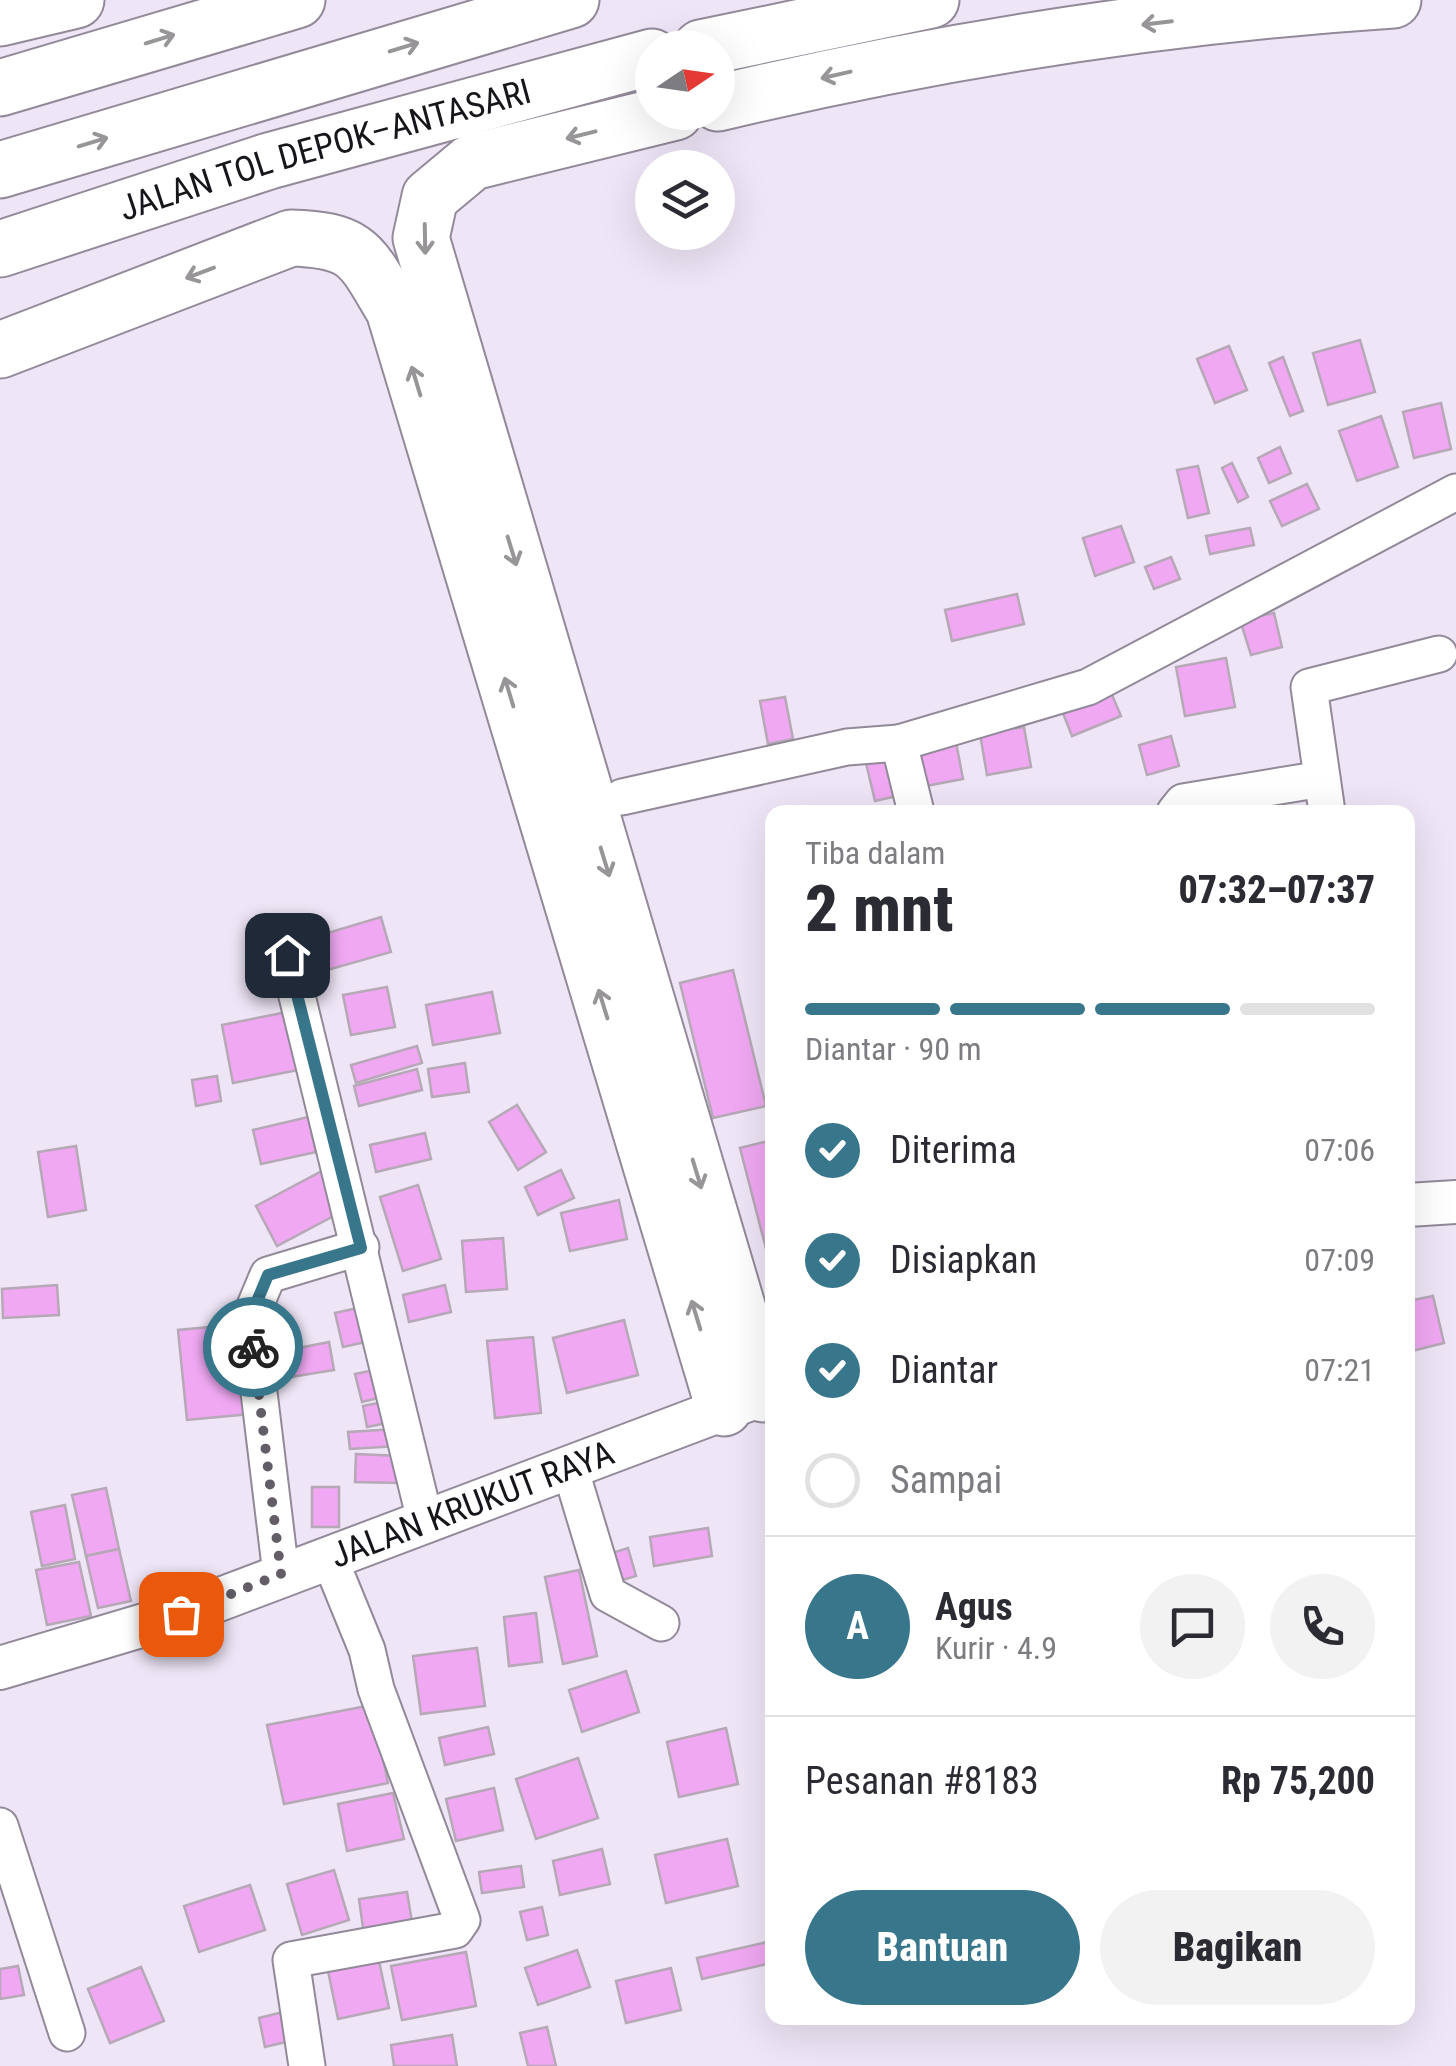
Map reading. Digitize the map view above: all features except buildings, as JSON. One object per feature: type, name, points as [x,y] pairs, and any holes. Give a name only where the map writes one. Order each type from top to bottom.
[{"type":"highway","points":[[0,18],[76,0]]},
{"type":"highway","points":[[0,88],[297,0]]},
{"type":"highway","name":"JALAN TOL DEPOK–ANTASARI","points":[[0,170],[571,0]]},
{"type":"highway","points":[[735,41],[930,0]]},
{"type":"highway","points":[[735,98],[850,72],[1083,32],[1285,7],[1393,0]]},
{"type":"highway","name":"JALAN TOL DEPOK–ANTASARI","points":[[0,249],[270,162],[635,63]]},
{"type":"highway","points":[[635,122],[472,162],[430,197],[421,238],[753,1398]]},
{"type":"highway","points":[[0,350],[291,238],[334,239],[362,258],[394,310],[753,1398]]},
{"type":"street","points":[[622,797],[846,747],[899,743],[1088,687],[1456,492]]},
{"type":"street","points":[[1181,805],[1324,796],[1309,686],[1439,654]]},
{"type":"street","points":[[899,743],[914,805]]},
{"type":"street","points":[[287,955],[425,1520]]},
{"type":"street","points":[[1415,1205],[1456,1202]]},
{"type":"street","points":[[281,1574],[250,1318],[268,1275],[361,1248]]},
{"type":"street","name":"JALAN KRUKUT RAYA","points":[[1,1663],[181,1614],[281,1574],[334,1572],[425,1520],[753,1398]]},
{"type":"street","points":[[570,1468],[608,1594],[661,1624]]},
{"type":"street","points":[[308,2066],[290,1960],[455,1930],[462,1920],[376,1689],[367,1650],[334,1572]]},
{"type":"street","points":[[0,1826],[67,2033]]},
{"type":"way so far","points":[[181,1614],[281,1574],[253,1347]]},
{"type":"route","points":[[253,1347],[250,1318],[268,1275],[361,1248],[287,955]]}]
